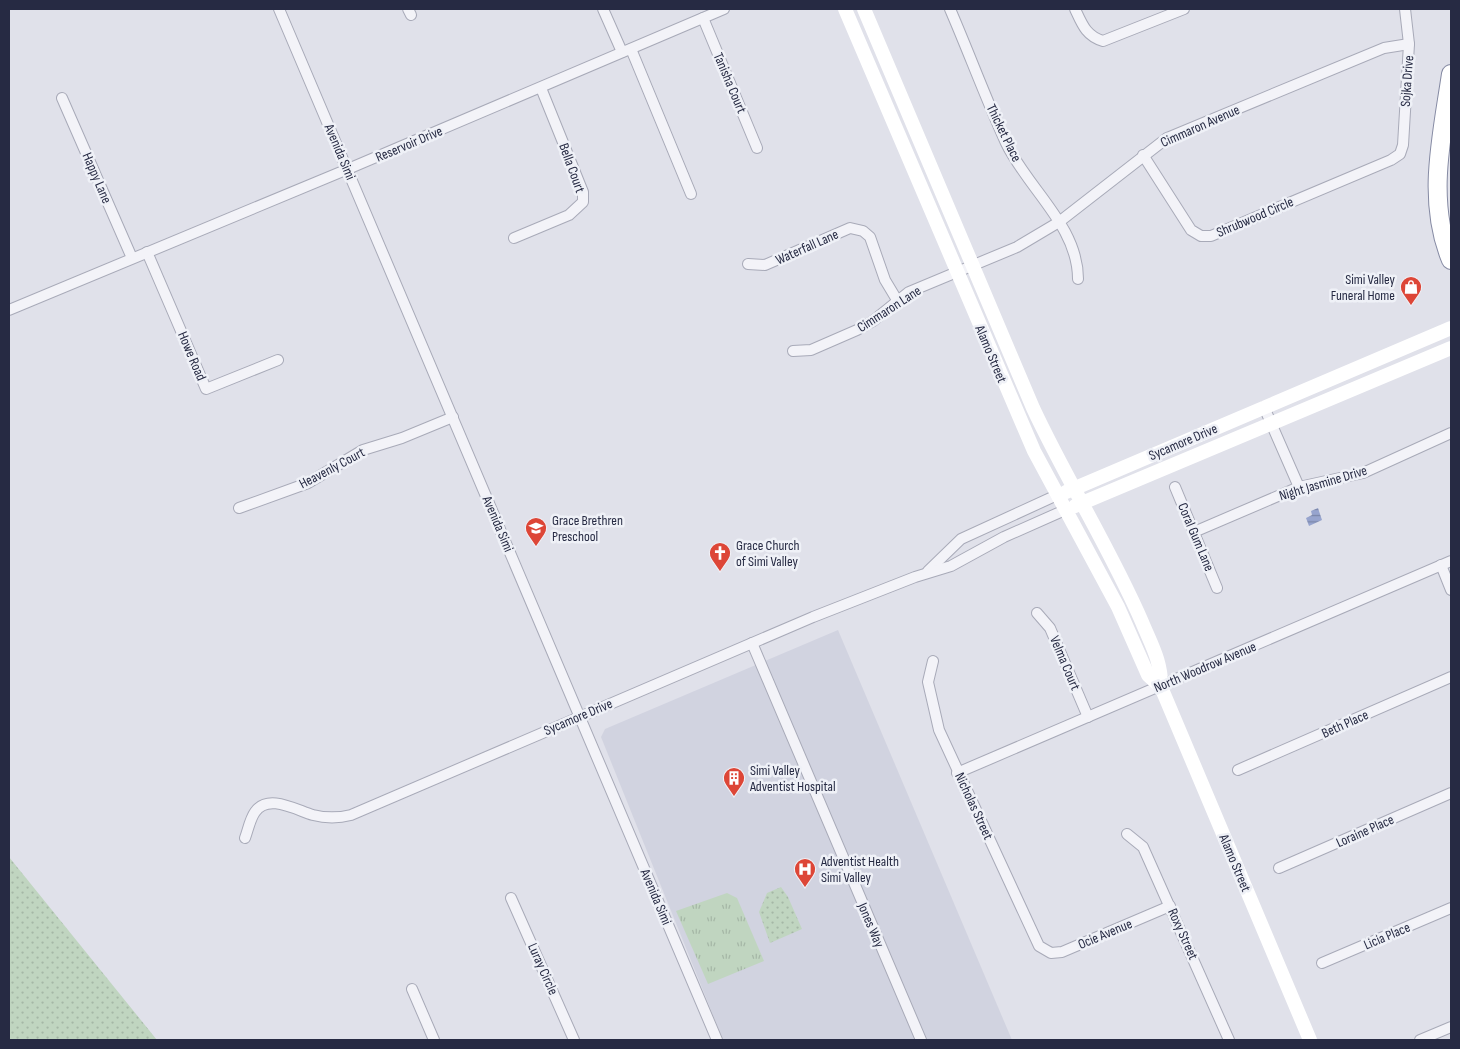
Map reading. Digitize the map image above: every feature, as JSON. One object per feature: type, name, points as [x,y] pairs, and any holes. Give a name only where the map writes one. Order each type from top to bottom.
[{"type":"highway","points":[[1451,74],[1436,190],[1439,222],[1451,260]]},
{"type":"main road","name":"Alamo Street","points":[[845,9],[1016,413],[1056,495],[1118,606],[1148,675],[1161,687],[1310,1040]]},
{"type":"main road","name":"Alamo Street","points":[[864,9],[1033,408],[1128,591],[1162,670],[1161,687]]},
{"type":"main road","name":"Sycamore Drive","points":[[1056,495],[1451,328]]},
{"type":"main road","name":"Sycamore Drive","points":[[1065,510],[1451,348]]},
{"type":"street","name":"Avenida Simi","points":[[279,9],[717,1040]]},
{"type":"street","points":[[603,9],[627,50],[691,194]]},
{"type":"street","name":"Reservoir Drive","points":[[9,310],[348,169],[724,9]]},
{"type":"street","name":"Thicket Place","points":[[950,9],[1007,144],[1058,222],[1074,252],[1078,264],[1078,279]]},
{"type":"street","points":[[1075,9],[1084,31],[1094,38],[1103,41],[1184,9]]},
{"type":"street","name":"Sojka Drive","points":[[1400,154],[1403,145],[1409,44],[1406,9]]},
{"type":"street","name":"Tanisha Court","points":[[703,18],[757,148]]},
{"type":"street","name":"Cimmaron Avenue","points":[[956,272],[1017,247],[1058,222],[1167,138],[1384,48],[1409,44]]},
{"type":"street","name":"Bella Court","points":[[514,238],[569,215],[583,202],[583,192],[540,88]]},
{"type":"street","name":"Happy Lane","points":[[62,98],[132,258]]},
{"type":"street","name":"Shrubwood Circle","points":[[1143,155],[1192,230],[1201,236],[1211,236],[1391,160],[1400,154]]},
{"type":"street","name":"Waterfall Lane","points":[[748,264],[765,265],[850,228],[864,232],[873,244],[886,280],[897,300]]},
{"type":"street","name":"Howe Road","points":[[147,252],[206,389],[278,360]]},
{"type":"street","name":"Cimmaron Lane","points":[[793,351],[811,350],[857,330],[872,321],[909,292],[956,272]]},
{"type":"street","points":[[1264,407],[1299,487]]},
{"type":"street","name":"Heavenly Court","points":[[239,508],[308,483],[363,450],[402,438],[453,417]]},
{"type":"street","name":"Night Jasmine Drive","points":[[1194,532],[1299,487],[1363,472],[1451,433]]},
{"type":"street","name":"Coral Gum Lane","points":[[1175,487],[1217,588]]},
{"type":"street","name":"Sycamore Drive","points":[[925,573],[961,539],[1056,495]]},
{"type":"street","name":"Sycamore Drive","points":[[245,838],[255,811],[268,804],[279,803],[314,816],[340,818],[351,815],[752,643],[925,573],[951,566],[1004,537],[1065,510]]},
{"type":"street","name":"North Woodrow Avenue","points":[[957,773],[1161,687],[1451,560]]},
{"type":"street","points":[[1441,565],[1451,590]]},
{"type":"street","name":"Velma Court","points":[[1037,613],[1050,628],[1088,717]]},
{"type":"street","name":"Jones Way","points":[[752,643],[921,1040]]},
{"type":"street","name":"Nicholas Street","points":[[933,661],[928,682],[939,730],[957,773],[1039,946]]},
{"type":"street","name":"Beth Place","points":[[1238,770],[1451,677]]},
{"type":"street","name":"Loraine Place","points":[[1279,868],[1451,794]]},
{"type":"street","name":"Roxy Street","points":[[1127,834],[1143,846],[1229,1040]]},
{"type":"street","name":"Luray Circle","points":[[511,898],[574,1040]]},
{"type":"street","name":"Ocie Avenue","points":[[1039,946],[1051,953],[1062,952],[1170,906]]},
{"type":"street","name":"Licia Place","points":[[1322,963],[1451,908]]},
{"type":"street","points":[[412,990],[434,1040]]},
{"type":"street","points":[[1420,1040],[1451,1027]]},
{"type":"shaded area","name":"Adventist Health Simi Valley","points":[[838,630],[1012,1040],[723,1040],[601,737],[605,729]]},
{"type":"green space","points":[[9,857],[157,1040],[9,1040]]},
{"type":"green space","points":[[781,887],[788,897],[802,929],[770,943],[759,912],[767,893]]},
{"type":"green space","points":[[727,893],[737,898],[764,961],[708,984],[676,911]]},
{"type":"water","points":[[1318,508],[1322,520],[1309,526],[1306,518],[1312,515],[1311,511]]},
{"type":"place","name":"Simi Valley Funeral Home","points":[[1411,306]]},
{"type":"place","name":"Grace Brethren Preschool","points":[[536,547]]},
{"type":"place","name":"Grace Church of Simi Valley","points":[[720,572]]},
{"type":"place","name":"Simi Valley Adventist Hospital","points":[[734,797]]},
{"type":"place","name":"Adventist Health Simi Valley","points":[[805,888]]}]
